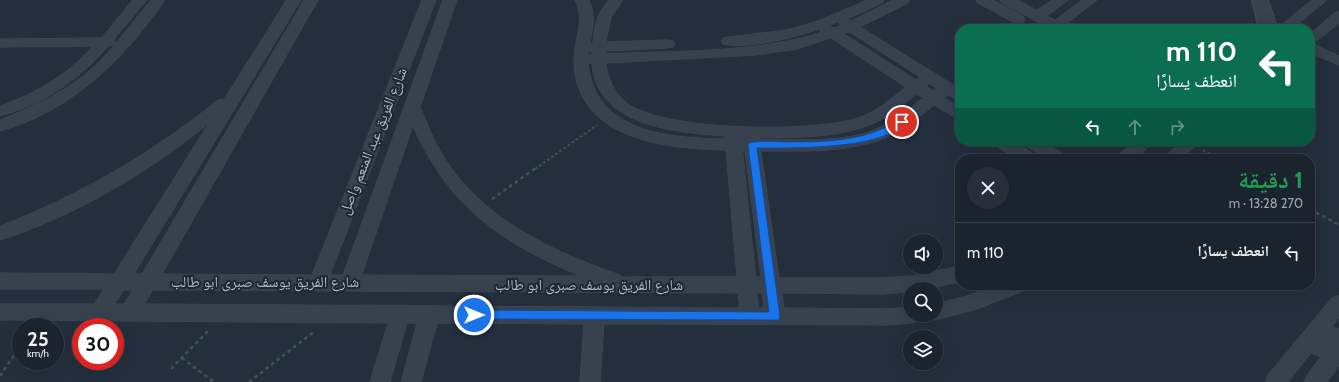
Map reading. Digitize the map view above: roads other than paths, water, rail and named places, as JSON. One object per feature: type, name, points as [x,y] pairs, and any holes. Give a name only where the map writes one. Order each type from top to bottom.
[{"type":"street","points":[[0,111],[34,98],[70,77],[140,0]]},
{"type":"street","points":[[0,126],[34,112],[67,94],[102,68],[158,0]]},
{"type":"street","points":[[100,312],[294,0]]},
{"type":"street","points":[[130,312],[311,0]]},
{"type":"street","name":"شارع الفريق عبد المنعم واصل","points":[[318,283],[429,0]]},
{"type":"street","name":"شارع الفريق عبد المنعم واصل","points":[[350,283],[450,0]]},
{"type":"street","points":[[582,0],[588,16],[581,53],[582,76],[588,93],[596,106],[607,117],[624,127],[666,139],[825,136],[850,142],[874,136],[891,128],[947,88]]},
{"type":"street","points":[[616,0],[608,8],[603,20],[599,52],[599,71],[603,84],[611,96],[623,107],[637,115],[733,138]]},
{"type":"street","points":[[581,53],[779,36],[839,19],[877,0]]},
{"type":"street","points":[[599,52],[756,51],[797,45],[834,34],[903,0]]},
{"type":"street","points":[[983,0],[1037,22]]},
{"type":"street","points":[[1007,0],[1037,22]]},
{"type":"street","points":[[1037,22],[1061,0]]},
{"type":"street","points":[[1062,24],[1090,0]]},
{"type":"street","points":[[1260,0],[1266,24]]},
{"type":"street","points":[[1290,24],[1320,0]]},
{"type":"street","points":[[1315,38],[1339,16]]},
{"type":"street","points":[[839,19],[955,93]]},
{"type":"street","points":[[821,25],[955,112]]},
{"type":"street","points":[[0,43],[103,42],[119,48]]},
{"type":"street","points":[[1315,43],[1339,49]]},
{"type":"street","points":[[1315,45],[1339,61]]},
{"type":"street","points":[[0,53],[93,53],[119,48]]},
{"type":"street","points":[[825,136],[842,127],[876,115],[929,77]]},
{"type":"street","points":[[0,233],[70,204],[123,177],[161,153],[194,129],[236,94]]},
{"type":"street","points":[[412,106],[438,161],[459,188],[479,208],[515,235],[548,255],[587,271],[629,285]]},
{"type":"street","points":[[876,115],[891,128]]},
{"type":"street","points":[[733,138],[750,316]]},
{"type":"street","points":[[752,138],[775,316]]},
{"type":"street","points":[[1009,146],[1021,154]]},
{"type":"street","points":[[1039,146],[1051,154]]},
{"type":"street","points":[[1130,154],[1141,146]]},
{"type":"street","points":[[1177,154],[1186,146]]},
{"type":"street","name":"شارع الفريق يوسف صبرى ابو طالب","points":[[0,281],[881,286],[912,284],[955,275]]},
{"type":"street","points":[[943,310],[988,298],[1005,290]]},
{"type":"street","points":[[1275,382],[1339,304]]},
{"type":"street","name":"شارع الفريق يوسف صبرى ابو طالب","points":[[0,312],[887,317],[903,316]]},
{"type":"street","points":[[380,382],[400,314]]},
{"type":"street","points":[[412,382],[429,314]]},
{"type":"street","points":[[590,382],[595,315]]},
{"type":"street","points":[[1312,337],[1338,349],[1314,382]]}]
